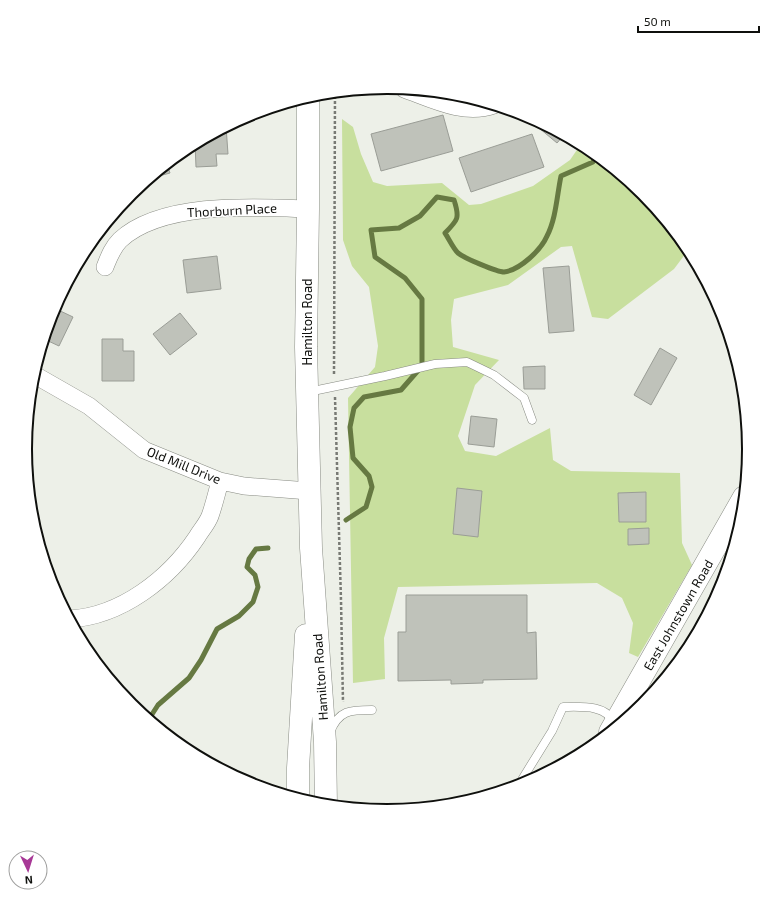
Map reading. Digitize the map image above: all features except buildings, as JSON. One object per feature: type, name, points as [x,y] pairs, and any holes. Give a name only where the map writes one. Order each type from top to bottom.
[{"type":"main road","name":"Hamilton Road","points":[[308,103],[306,347],[309,491],[311,548],[325,742],[326,798]]},
{"type":"main road","name":"East Johnstown Road","points":[[619,718],[736,511]]},
{"type":"main road","name":"Hamilton Road","points":[[298,793],[298,768],[311,548]]},
{"type":"street","points":[[423,96],[451,107],[483,107]]},
{"type":"street","name":"Thorburn Place","points":[[105,267],[112,250],[119,241],[129,233],[168,216],[189,211],[308,208]]},
{"type":"street","name":"Old Mill Drive","points":[[39,378],[89,406],[144,450],[220,481],[244,486],[309,491]]},
{"type":"street","points":[[76,619],[122,605],[158,581],[190,546],[210,517],[220,481]]},
{"type":"lane","points":[[307,392],[435,364],[468,362],[494,375],[524,398],[532,420]]},
{"type":"lane","points":[[524,777],[552,731],[563,707],[588,708],[605,711],[612,719],[612,724]]},
{"type":"lane","points":[[325,742],[331,728],[343,713],[352,710],[372,710]]},
{"type":"path","points":[[335,98],[334,386],[343,713]]},
{"type":"green space","points":[[342,119],[353,127],[361,154],[373,182],[387,186],[442,183],[469,205],[481,204],[533,186],[570,160],[577,150],[603,167],[621,182],[654,215],[669,233],[684,256],[674,269],[608,319],[592,317],[572,246],[561,247],[508,285],[454,299],[451,320],[453,347],[499,360],[475,385],[458,436],[465,451],[496,456],[550,428],[553,460],[571,471],[680,473],[682,543],[692,565],[638,657],[629,653],[633,623],[622,598],[597,583],[398,587],[384,638],[385,679],[353,683],[348,398],[375,367],[378,346],[369,287],[352,266],[343,240]]},
{"type":"waterway","points":[[346,520],[366,507],[372,487],[369,476],[353,458],[350,427],[354,408],[364,397],[401,390],[422,366],[422,299],[405,278],[375,257],[371,230],[399,228],[420,216],[437,197],[454,200],[457,218],[453,225],[445,233],[456,251],[467,258],[500,271],[504,272],[517,268],[535,253],[544,241],[550,229],[556,207],[561,176],[593,162],[593,160]]},
{"type":"waterway","points":[[152,715],[158,705],[189,678],[201,660],[217,629],[239,616],[253,602],[258,587],[255,575],[247,567],[249,559],[256,549],[268,548]]}]
